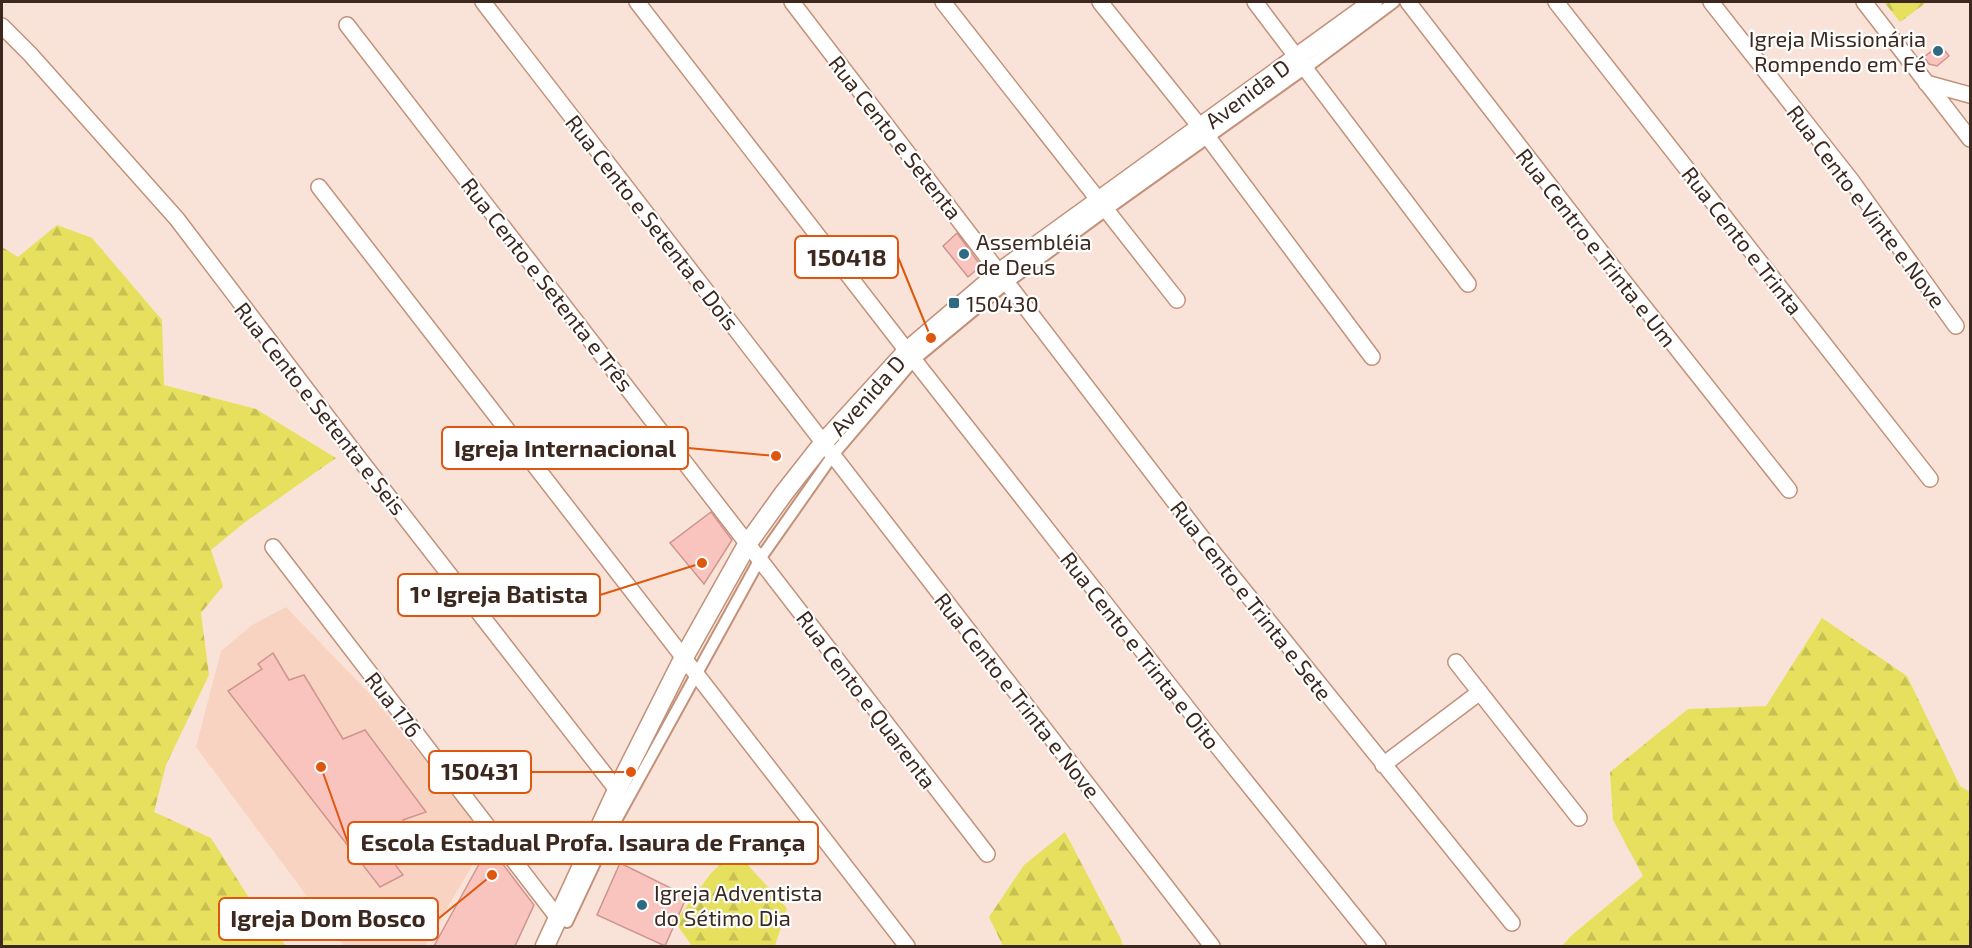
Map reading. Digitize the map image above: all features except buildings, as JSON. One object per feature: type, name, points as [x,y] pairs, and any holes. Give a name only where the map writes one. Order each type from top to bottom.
[{"type":"street","name":"Rua Cento e Setenta e Dois","points":[[483,2],[828,449]]},
{"type":"street","name":"Rua Cento e Trinta e Oito","points":[[637,2],[911,356],[1214,742],[1378,946]]},
{"type":"street","name":"Rua Cento e Setenta","points":[[792,2],[1004,277]]},
{"type":"street","points":[[943,2],[1177,300]]},
{"type":"street","points":[[1100,2],[1205,133],[1372,357]]},
{"type":"street","points":[[1256,2],[1468,284]]},
{"type":"street","name":"Avenida D","points":[[563,920],[617,790],[683,658],[748,543],[783,494],[828,449],[911,356],[1004,277],[1302,61],[1373,2]]},
{"type":"street","name":"Avenida D","points":[[1302,61],[1394,2]]},
{"type":"street","name":"Rua Centro e Trinta e Um","points":[[1408,2],[1625,283],[1789,490]]},
{"type":"street","name":"Rua Cento e Trinta","points":[[1556,2],[1930,478]]},
{"type":"street","name":"Rua Cento e Vinte e Nove","points":[[1711,2],[1851,180],[1956,326]]},
{"type":"street","points":[[1864,2],[1971,139]]},
{"type":"street","name":"Rua Cento e Setenta e Três","points":[[347,25],[748,543]]},
{"type":"street","name":"Rua Cento e Setenta e Seis","points":[[2,26],[122,155],[177,219],[354,452],[617,790]]},
{"type":"street","points":[[1926,83],[1971,95]]},
{"type":"street","points":[[319,187],[907,946]]},
{"type":"street","name":"Rua Cento e Trinta e Sete","points":[[1004,277],[1216,556],[1512,923]]},
{"type":"street","name":"Avenida D","points":[[545,946],[563,920],[695,674],[760,559],[828,449]]},
{"type":"street","name":"Rua Cento e Trinta e Nove","points":[[828,449],[1212,946]]},
{"type":"street","name":"Rua Cento e Quarenta","points":[[748,543],[987,854]]},
{"type":"street","name":"Rua 176","points":[[273,547],[563,920]]},
{"type":"street","points":[[1456,662],[1579,818]]},
{"type":"street","points":[[1383,765],[1480,692]]},
{"type":"shaded area","points":[[286,607],[370,694],[489,837],[425,946],[344,946],[196,747],[221,651],[252,625]]},
{"type":"green space","points":[[1884,2],[1927,2],[1900,22]]},
{"type":"green space","points":[[57,225],[92,238],[162,320],[164,385],[256,409],[336,458],[244,523],[211,550],[223,586],[201,613],[209,675],[166,765],[154,812],[211,838],[258,912],[286,946],[2,946],[2,247],[18,257]]},
{"type":"green space","points":[[1822,618],[1907,676],[1960,786],[1970,792],[1970,946],[1562,946],[1643,876],[1613,820],[1610,772],[1688,709],[1766,706]]},
{"type":"green space","points":[[1065,832],[1123,946],[1003,946],[989,917],[1024,865]]},
{"type":"green space","points":[[735,851],[787,908],[775,946],[692,946],[675,922],[711,873]]},
{"type":"place","name":"Igreja Missionária Rompendo em Fé","points":[[1938,51]]},
{"type":"place","name":"Assembléia de Deus","points":[[964,254]]},
{"type":"place","name":"150430","points":[[954,303]]},
{"type":"place","name":"150418","points":[[931,338]]},
{"type":"place","name":"Igreja Internacional","points":[[776,456]]},
{"type":"place","name":"1º Igreja Batista","points":[[702,563]]},
{"type":"place","name":"Escola Estadual Profa. Isaura de França","points":[[321,767]]},
{"type":"place","name":"150431","points":[[631,772]]},
{"type":"place","name":"Igreja Dom Bosco","points":[[492,875]]},
{"type":"place","name":"Igreja Adventista do Sétimo Dia","points":[[642,905]]}]
